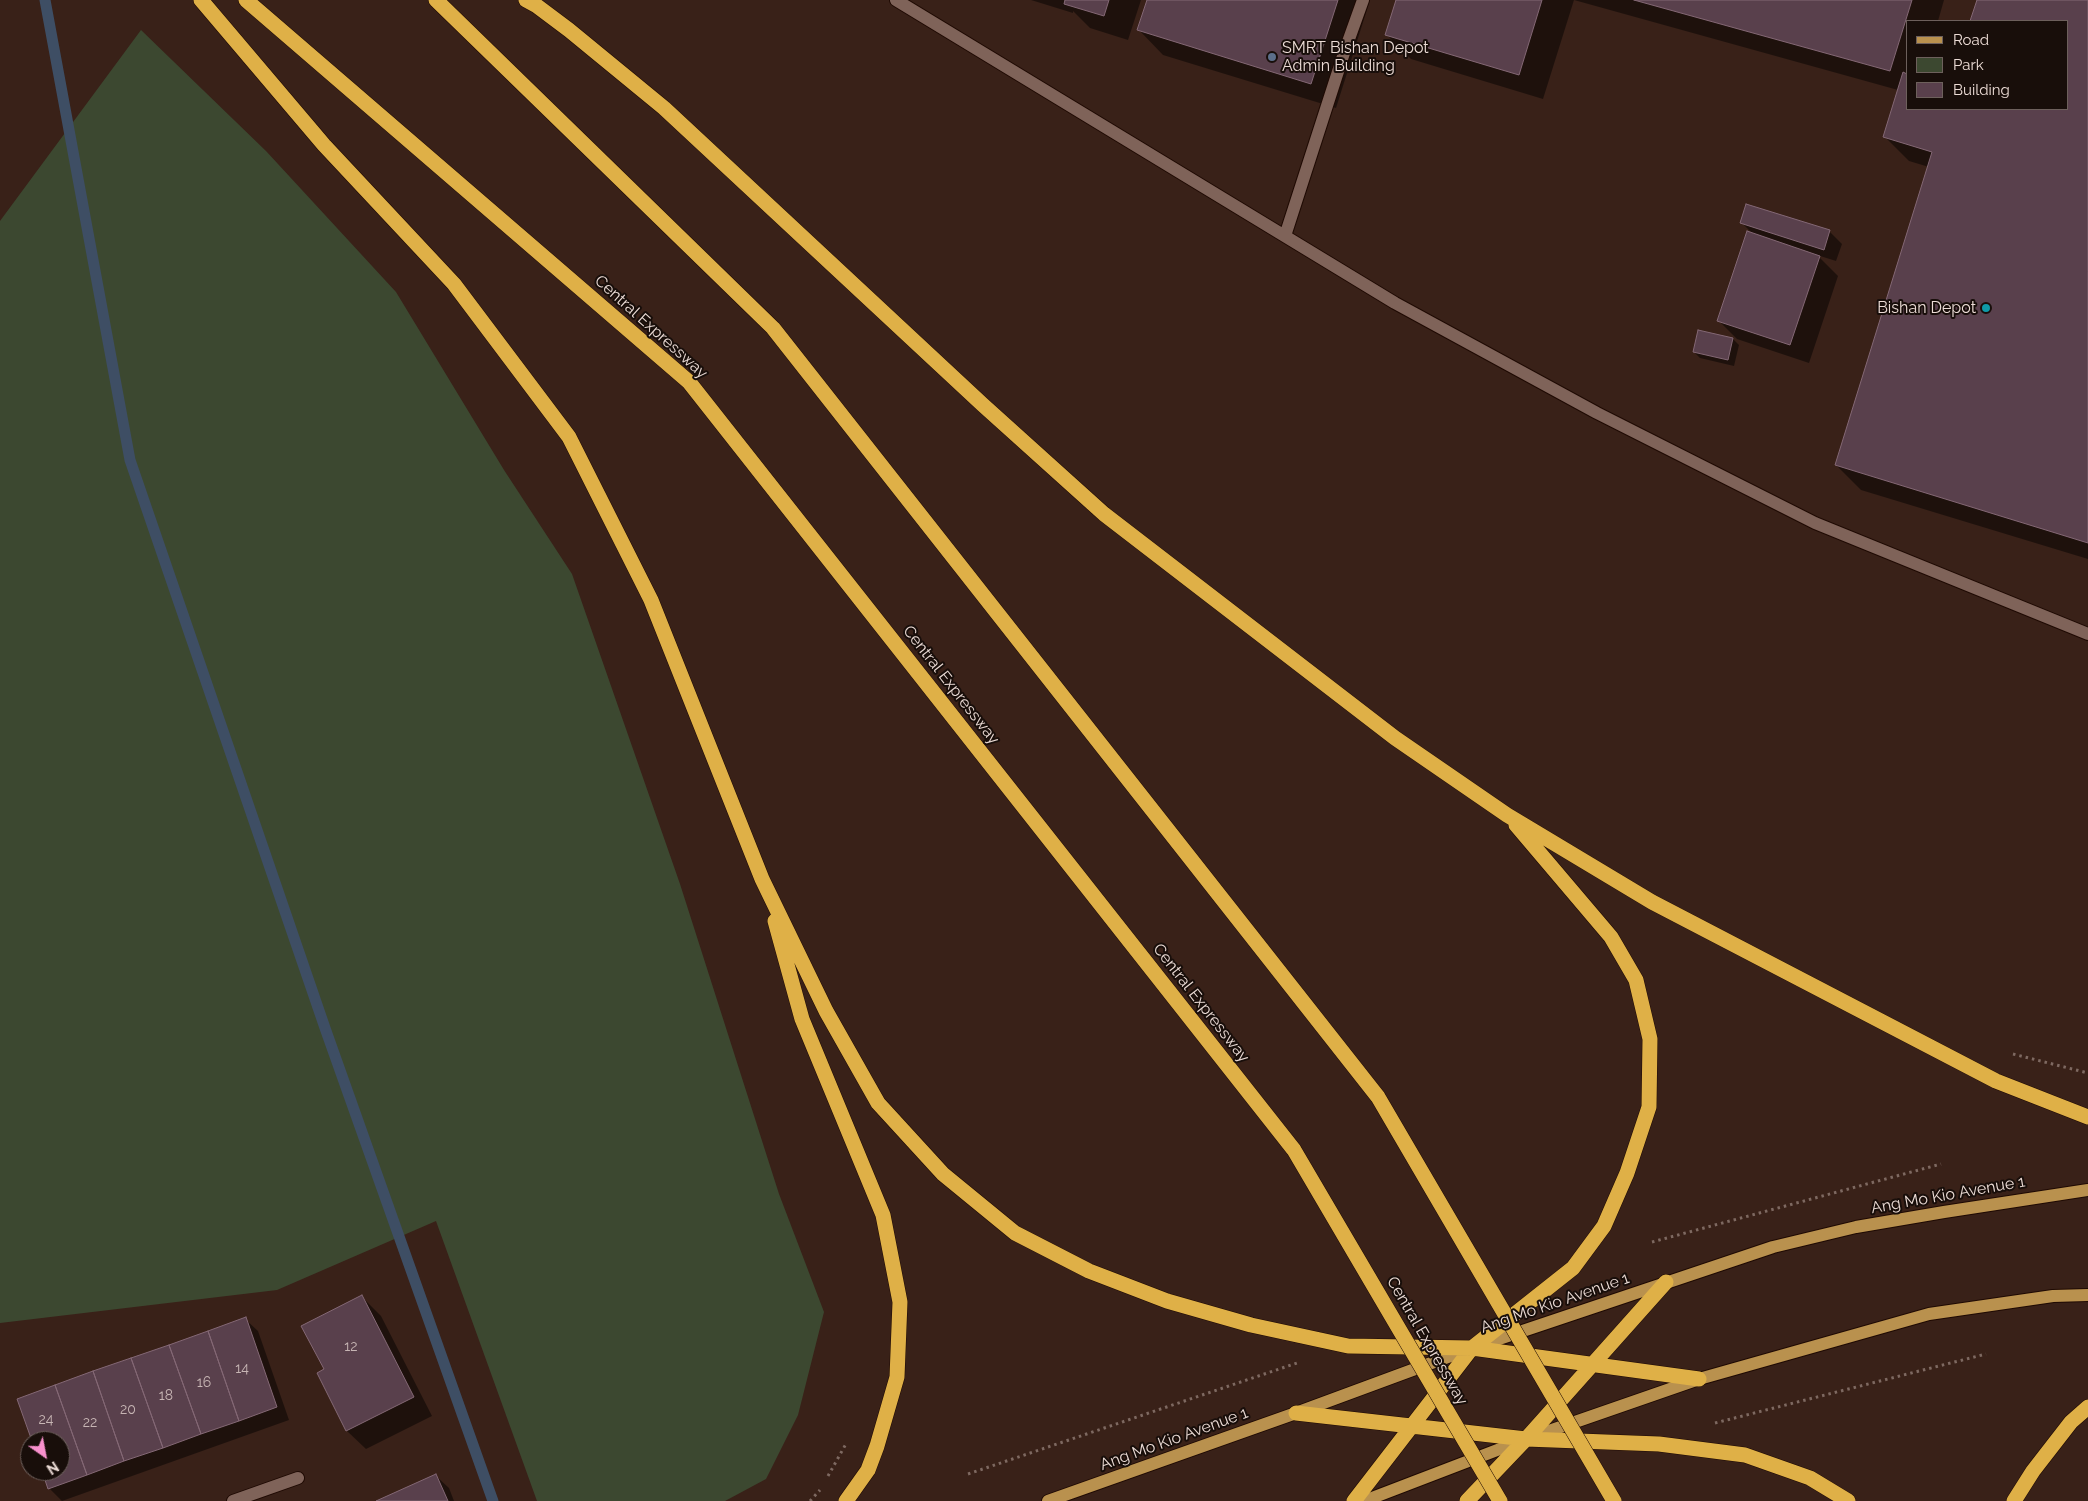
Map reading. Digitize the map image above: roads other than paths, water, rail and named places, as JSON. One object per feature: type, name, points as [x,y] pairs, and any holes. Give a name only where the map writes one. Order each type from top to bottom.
[{"type":"highway","points":[[201,0],[324,145],[454,284],[569,438],[651,600],[762,879],[826,1011],[878,1103],[943,1174],[1015,1233],[1088,1271],[1167,1301],[1251,1325],[1348,1346],[1472,1348],[1699,1379]]},
{"type":"highway","name":"Central Expressway","points":[[246,0],[689,382],[1294,1150],[1500,1501]]},
{"type":"highway","points":[[436,0],[773,328],[1378,1097],[1614,1501]]},
{"type":"highway","points":[[526,0],[569,30],[664,108],[1104,514],[1395,738],[1507,815],[1652,902],[1979,1073],[2088,1117]]},
{"type":"highway","points":[[1354,1501],[1472,1348],[1573,1268],[1604,1226],[1627,1173],[1649,1107],[1650,1038],[1636,980],[1612,937],[1507,815]]},
{"type":"highway","points":[[762,879],[802,1019],[883,1214],[900,1302],[896,1377],[877,1446],[868,1470],[846,1501]]},
{"type":"highway","points":[[1467,1501],[1526,1439],[1666,1282]]},
{"type":"highway","points":[[2014,1501],[2033,1471],[2071,1422],[2088,1407]]},
{"type":"highway","points":[[1296,1413],[1526,1439],[1659,1444],[1746,1454],[1810,1478],[1848,1501]]},
{"type":"main road","name":"Ang Mo Kio Avenue 1","points":[[1048,1501],[1472,1348],[1773,1247],[1856,1228],[1944,1212],[2088,1190]]},
{"type":"main road","points":[[1364,1501],[1526,1439],[1699,1379],[1929,1314],[2053,1296],[2088,1295]]},
{"type":"street","points":[[896,0],[1395,303],[1597,413],[1815,523],[2088,634]]},
{"type":"street","points":[[1285,236],[1344,53],[1364,0]]},
{"type":"street","points":[[233,1501],[298,1478]]},
{"type":"waterway","points":[[45,0],[130,460],[325,1028],[493,1501]]},
{"type":"place","name":"SMRT Bishan Depot Admin Building","points":[[1272,57]]},
{"type":"place","name":"Bishan Depot","points":[[1986,308]]}]
